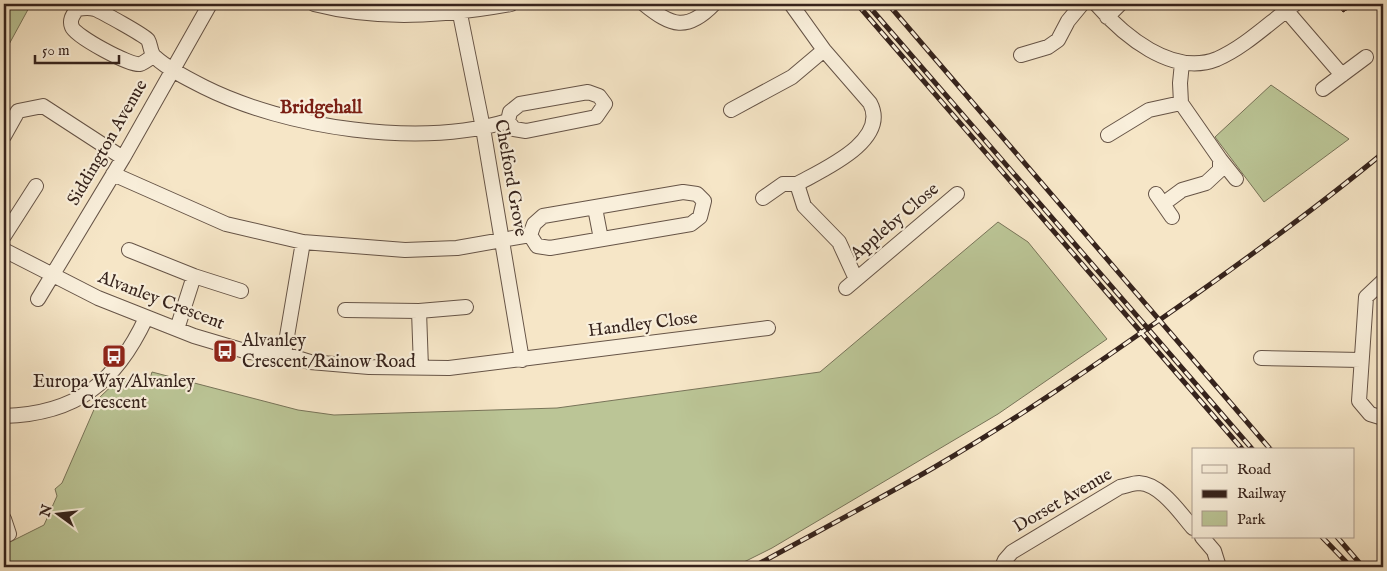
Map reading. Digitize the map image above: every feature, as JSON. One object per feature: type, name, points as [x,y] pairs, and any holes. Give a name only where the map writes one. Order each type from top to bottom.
[{"type":"street","name":"Siddington Avenue","points":[[38,299],[123,158],[210,4]]},
{"type":"street","points":[[314,4],[341,11],[378,16],[511,4]]},
{"type":"street","points":[[644,4],[661,18],[672,23],[682,24],[694,19],[714,4]]},
{"type":"street","points":[[762,198],[783,184],[797,184],[844,158],[872,130],[874,114],[870,103],[824,50],[791,4]]},
{"type":"street","points":[[1021,55],[1048,47],[1058,40],[1068,21],[1082,4]]},
{"type":"street","points":[[1096,4],[1120,29],[1149,48],[1182,63],[1203,62],[1223,55],[1290,7],[1342,74]]},
{"type":"street","points":[[1108,17],[1120,4]]},
{"type":"street","points":[[154,56],[140,64],[130,63],[80,36],[72,28],[71,18],[77,9],[86,7],[96,10],[147,39],[154,56],[205,87],[273,113],[321,125],[368,131],[418,132],[483,128],[508,120]]},
{"type":"street","name":"Chelford Grove","points":[[459,8],[483,128],[522,360]]},
{"type":"street","points":[[731,110],[792,77],[824,50]]},
{"type":"street","points":[[1323,89],[1366,57]]},
{"type":"street","points":[[1182,63],[1181,103],[1236,179]]},
{"type":"street","points":[[590,92],[599,96],[605,104],[596,117],[526,131],[514,129],[508,120],[510,112],[520,104],[590,92]]},
{"type":"street","points":[[1108,135],[1149,110],[1181,103]]},
{"type":"street","points":[[4,136],[18,111],[43,106],[123,158]]},
{"type":"street","points":[[1172,217],[1159,199],[1182,190],[1206,184],[1220,170],[1220,159]]},
{"type":"street","points":[[113,174],[226,224],[303,242],[405,250],[457,248],[530,235]]},
{"type":"street","name":"Appleby Close","points":[[797,184],[804,206],[839,242],[851,284],[958,194]]},
{"type":"street","points":[[4,236],[36,186]]},
{"type":"street","points":[[683,192],[697,194],[704,201],[700,217],[691,224],[550,248],[537,246],[530,235],[534,224],[543,216],[683,192]]},
{"type":"street","points":[[595,208],[601,240]]},
{"type":"street","points":[[284,354],[303,242]]},
{"type":"street","name":"Alvanley Crescent","points":[[4,250],[98,298],[146,318],[248,352],[284,354],[310,362],[420,368],[449,368],[522,360]]},
{"type":"street","points":[[129,250],[194,276],[241,291]]},
{"type":"street","points":[[177,329],[194,276]]},
{"type":"street","points":[[1383,281],[1366,296],[1359,401],[1370,414],[1383,418]]},
{"type":"street","points":[[345,310],[419,311],[466,307]]},
{"type":"street","points":[[419,311],[420,368]]},
{"type":"street","points":[[4,416],[52,410],[87,394],[110,375],[125,358],[146,318]]},
{"type":"street","name":"Handley Close","points":[[522,360],[768,328]]},
{"type":"street","points":[[1261,358],[1361,360]]},
{"type":"street","name":"Dorset Avenue","points":[[1002,567],[1004,560],[1012,552],[1092,502],[1120,487],[1140,483],[1154,488],[1192,527]]},
{"type":"street","points":[[4,520],[9,534]]},
{"type":"street","points":[[1203,538],[1214,551],[1220,567]]},
{"type":"green space","points":[[4,4],[31,4],[7,48],[4,46]]},
{"type":"green space","points":[[1271,85],[1349,139],[1264,202],[1215,137]]},
{"type":"green space","points":[[998,222],[1028,242],[1107,339],[998,414],[772,548],[734,567],[4,567],[4,545],[44,525],[57,496],[55,489],[62,483],[99,398],[122,376],[131,383],[147,389],[152,372],[298,410],[334,415],[557,408],[820,372]]},
{"type":"railway","points":[[857,4],[1241,448]]},
{"type":"railway","points":[[867,4],[1251,448]]},
{"type":"railway","points":[[888,4],[1269,448]]},
{"type":"railway","points":[[753,567],[933,468],[1052,394],[1250,256],[1383,153]]},
{"type":"railway","points":[[1323,538],[1351,567]]},
{"type":"railway","points":[[1338,538],[1363,567]]},
{"type":"place","name":"Alvanley Crescent/Rainow Road","points":[[225,351]]},
{"type":"place","name":"Europa Way/Alvanley Crescent","points":[[114,356]]},
{"type":"district","name":"Bridgehall","points":[[321,108]]}]
